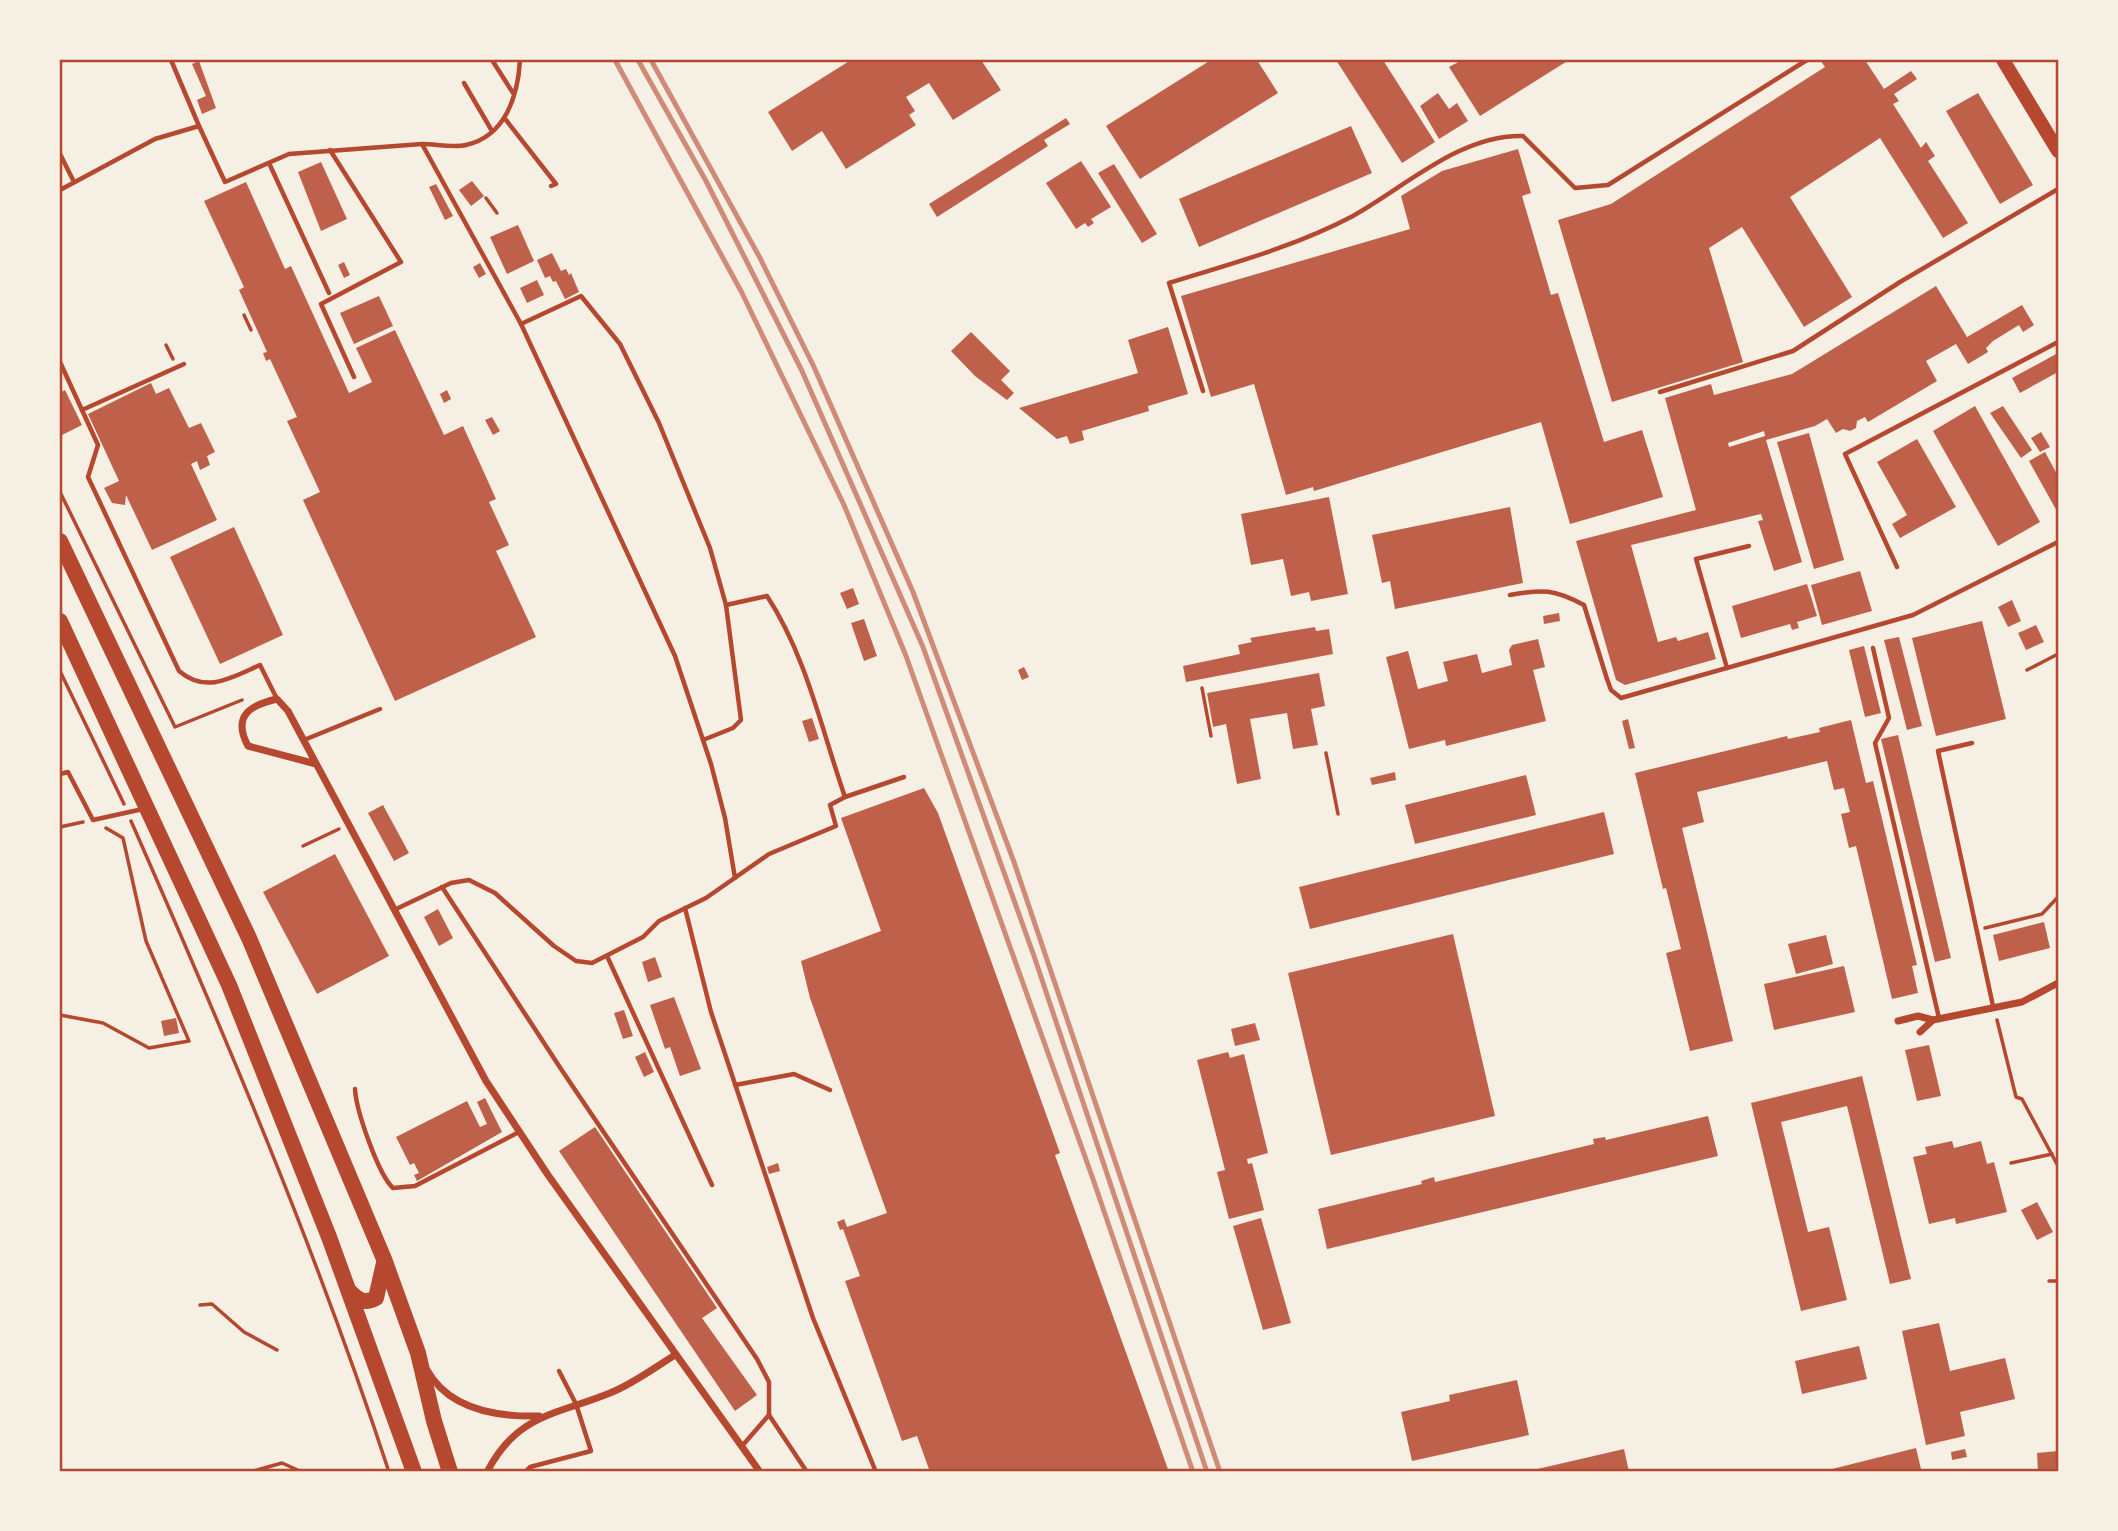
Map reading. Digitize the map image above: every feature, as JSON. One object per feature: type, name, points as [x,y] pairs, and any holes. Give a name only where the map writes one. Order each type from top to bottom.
[{"type":"highway","points":[[60,541],[249,938],[384,1259],[418,1353],[434,1421],[450,1472]]},
{"type":"highway","points":[[60,621],[229,985],[350,1292],[414,1472]]},
{"type":"highway","points":[[350,1292],[358,1300],[368,1302],[376,1298],[384,1259]]},
{"type":"main road","points":[[2003,60],[2059,150]]},
{"type":"street","points":[[316,764],[248,746],[243,737],[243,722],[247,710],[257,703],[277,699],[288,711],[486,1081],[675,1355],[760,1472]]},
{"type":"street","points":[[1898,1021],[1918,1016],[1936,1019],[2022,1002],[2059,983]]},
{"type":"street","points":[[1920,1032],[1936,1019]]},
{"type":"street","points":[[418,1353],[439,1386],[467,1405],[490,1414],[540,1416]]},
{"type":"street","points":[[486,1472],[509,1440],[540,1416],[610,1393],[675,1355]]},
{"type":"lane","points":[[171,60],[225,183],[289,153],[422,144],[466,145],[506,120],[520,60]]},
{"type":"lane","points":[[492,60],[514,94]]},
{"type":"lane","points":[[1203,391],[1169,283],[1260,255],[1350,217],[1440,162],[1499,135],[1523,136],[1575,188],[1608,185],[1807,60]]},
{"type":"lane","points":[[464,83],[492,131]]},
{"type":"lane","points":[[506,120],[556,184],[551,186]]},
{"type":"lane","points":[[60,190],[155,139],[199,126]]},
{"type":"lane","points":[[422,144],[522,324],[675,656],[704,740],[725,818],[735,878]]},
{"type":"lane","points":[[330,150],[401,262],[321,304],[354,377]]},
{"type":"lane","points":[[60,154],[74,182]]},
{"type":"lane","points":[[269,163],[329,293]]},
{"type":"lane","points":[[1660,392],[1793,351],[1900,282],[2059,189]]},
{"type":"lane","points":[[522,324],[581,296],[620,344],[659,423],[710,548],[726,605],[741,720],[733,728],[704,740]]},
{"type":"lane","points":[[1897,567],[1845,454],[2059,342]]},
{"type":"lane","points":[[60,362],[98,445],[88,477],[179,671],[191,681],[206,685],[260,665],[277,699]]},
{"type":"lane","points":[[82,410],[184,363]]},
{"type":"lane","points":[[1510,595],[1539,590],[1558,591],[1584,605],[1611,690],[1621,698],[1913,615],[2059,542]]},
{"type":"lane","points":[[1727,668],[1696,559],[1749,546]]},
{"type":"lane","points":[[726,605],[767,596],[776,610],[793,644],[845,797]]},
{"type":"lane","points":[[1872,648],[1889,718],[1875,743],[1936,1019]]},
{"type":"lane","points":[[303,740],[380,709]]},
{"type":"lane","points":[[1972,743],[1938,751],[1993,1006]]},
{"type":"lane","points":[[60,774],[68,772],[93,820],[128,814],[148,807]]},
{"type":"lane","points":[[393,910],[458,880],[469,880],[495,893],[554,946],[576,961],[592,963],[643,937],[659,920],[735,878],[769,855],[836,826],[830,805],[845,797],[904,777]]},
{"type":"lane","points":[[442,887],[757,1359],[769,1382],[769,1415],[807,1472]]},
{"type":"lane","points":[[684,908],[711,1012],[813,1318],[876,1472]]},
{"type":"lane","points":[[607,956],[712,1185]]},
{"type":"lane","points":[[735,1085],[794,1074],[830,1090]]},
{"type":"lane","points":[[355,1088],[357,1106],[384,1175],[388,1183],[400,1189],[415,1186],[520,1132]]},
{"type":"lane","points":[[525,1472],[530,1467],[591,1451],[576,1404],[559,1371]]},
{"type":"lane","points":[[742,1447],[769,1415]]},
{"type":"path","points":[[486,198],[497,213]]},
{"type":"path","points":[[244,315],[251,330]]},
{"type":"path","points":[[60,492],[175,727],[237,700],[257,703]]},
{"type":"path","points":[[2027,670],[2059,654]]},
{"type":"path","points":[[60,671],[128,814],[214,1010],[294,1205],[389,1472]]},
{"type":"path","points":[[1202,688],[1211,736]]},
{"type":"path","points":[[1326,753],[1338,814]]},
{"type":"path","points":[[60,827],[93,820],[123,838],[146,941],[189,1041],[149,1048],[103,1023],[60,1015]]},
{"type":"path","points":[[303,846],[348,824]]},
{"type":"path","points":[[1991,926],[2042,914],[2059,897]]},
{"type":"path","points":[[1993,1006],[2016,1097],[2022,1099],[2059,1166]]},
{"type":"path","points":[[2011,1163],[2052,1154]]},
{"type":"path","points":[[2049,1281],[2059,1281]]},
{"type":"path","points":[[200,1305],[212,1304],[244,1332],[277,1350]]},
{"type":"path","points":[[250,1472],[282,1463],[302,1472]]},
{"type":"building","points":[[851,60],[981,60],[1001,90],[953,120],[929,83],[906,97],[915,111],[909,115],[916,125],[846,169],[822,131],[792,151],[768,112]]},
{"type":"building","points":[[1211,60],[1257,60],[1278,93],[1140,179],[1106,126]]},
{"type":"building","points":[[1336,60],[1383,60],[1435,142],[1402,163]]},
{"type":"building","points":[[1462,60],[1569,60],[1480,116],[1449,67]]},
{"type":"building","points":[[1820,60],[1865,60],[1884,89],[1911,71],[1917,79],[1894,94],[1899,101],[1893,104],[1921,148],[1926,142],[1935,156],[1928,161],[1968,223],[1943,238],[1880,138],[1790,197],[1852,297],[1804,327],[1742,227],[1709,248],[1743,362],[1612,402],[1558,220],[1611,204],[1825,67]]},
{"type":"building","points":[[199,61],[216,108],[202,114],[197,100],[206,96],[192,64]]},
{"type":"building","points":[[1438,93],[1449,109],[1457,103],[1468,121],[1439,139],[1420,106]]},
{"type":"building","points":[[1978,93],[2033,185],[2000,204],[1946,111]]},
{"type":"building","points":[[1066,118],[1070,124],[1044,140],[1048,146],[937,217],[929,204]]},
{"type":"building","points":[[1351,126],[1372,173],[1199,247],[1179,199]]},
{"type":"building","points":[[1518,149],[1531,193],[1522,196],[1551,295],[1558,293],[1604,442],[1642,430],[1663,497],[1570,524],[1541,422],[1314,491],[1313,487],[1286,495],[1254,384],[1211,397],[1181,296],[1410,229],[1401,196],[1442,171]]},
{"type":"building","points":[[1081,161],[1111,207],[1091,219],[1094,223],[1088,227],[1085,223],[1076,229],[1046,183]]},
{"type":"building","points":[[321,162],[347,219],[321,231],[298,172]]},
{"type":"building","points":[[1114,164],[1157,234],[1142,243],[1098,173]]},
{"type":"building","points":[[472,181],[484,196],[471,206],[459,190]]},
{"type":"building","points":[[246,182],[285,269],[291,266],[349,393],[372,382],[356,348],[395,330],[444,435],[463,426],[496,499],[489,502],[509,545],[496,551],[536,637],[395,701],[303,500],[320,492],[287,421],[297,417],[270,359],[266,361],[263,353],[267,352],[239,290],[244,287],[204,201]]},
{"type":"building","points":[[436,184],[453,216],[445,220],[429,187]]},
{"type":"building","points":[[518,225],[534,261],[507,274],[490,237]]},
{"type":"building","points":[[552,253],[561,271],[566,269],[569,275],[571,273],[579,292],[565,299],[556,281],[553,282],[550,276],[545,278],[537,260]]},
{"type":"building","points":[[344,262],[350,275],[344,278],[338,265]]},
{"type":"building","points":[[480,263],[486,274],[479,278],[473,267]]},
{"type":"building","points":[[537,280],[544,295],[527,303],[520,288]]},
{"type":"building","points":[[1936,286],[1967,337],[2022,305],[2034,325],[2023,332],[2019,325],[1993,341],[1986,348],[1988,352],[1968,364],[1956,344],[1926,361],[1937,381],[1868,422],[1865,417],[1857,421],[1856,428],[1850,431],[1843,429],[1836,433],[1827,419],[1815,426],[1766,440],[1802,562],[1774,571],[1758,521],[1763,520],[1761,514],[1631,545],[1658,642],[1676,637],[1678,641],[1708,632],[1716,659],[1625,685],[1616,680],[1576,541],[1696,510],[1665,398],[1711,384],[1714,395],[1792,374]],"holes":[[[1764,431],[1765,436],[1729,447],[1728,443]]]},
{"type":"building","points":[[379,296],[393,326],[354,344],[340,313]]},
{"type":"building","points":[[1168,327],[1188,394],[1148,406],[1149,411],[1082,431],[1084,440],[1070,444],[1067,436],[1057,439],[1019,408],[1138,373],[1128,340]]},
{"type":"building","points":[[971,332],[1010,371],[1001,380],[1014,393],[1007,400],[975,376],[951,351]]},
{"type":"building","points":[[2058,353],[2058,372],[2020,393],[2012,378]]},
{"type":"building","points":[[151,383],[156,394],[169,388],[189,428],[201,423],[215,452],[207,456],[210,465],[200,470],[197,461],[191,464],[217,520],[152,550],[126,495],[125,505],[112,503],[104,488],[119,481],[88,414]]},
{"type":"building","points":[[65,390],[82,425],[60,436],[60,393]]},
{"type":"building","points":[[447,390],[451,399],[444,403],[440,394]]},
{"type":"building","points":[[1975,406],[2040,522],[1998,546],[1933,431]]},
{"type":"building","points":[[2003,406],[2032,450],[2021,458],[1990,413]]},
{"type":"building","points":[[492,417],[500,431],[493,435],[485,420]]},
{"type":"building","points":[[2041,432],[2050,447],[2040,452],[2031,438]]},
{"type":"building","points":[[1809,433],[1844,560],[1814,569],[1777,442]]},
{"type":"building","points":[[1917,439],[1956,507],[1900,538],[1892,524],[1907,515],[1877,462]]},
{"type":"building","points":[[2045,452],[2058,476],[2058,513],[2029,461]]},
{"type":"building","points":[[1329,497],[1348,594],[1311,601],[1309,592],[1291,596],[1283,559],[1251,565],[1241,514]]},
{"type":"building","points":[[1510,507],[1523,583],[1395,609],[1390,581],[1382,583],[1372,535]]},
{"type":"building","points":[[234,527],[283,635],[220,664],[170,557]]},
{"type":"building","points":[[1860,571],[1872,611],[1822,625],[1811,585]]},
{"type":"building","points":[[1807,584],[1817,616],[1797,622],[1799,628],[1792,630],[1790,624],[1741,638],[1732,606]]},
{"type":"building","points":[[853,588],[859,604],[847,609],[840,593]]},
{"type":"building","points":[[2012,600],[2021,621],[2008,627],[1998,607]]},
{"type":"building","points":[[1559,613],[1560,621],[1544,624],[1543,616]]},
{"type":"building","points":[[864,619],[877,656],[864,661],[851,623]]},
{"type":"building","points":[[1982,621],[2006,719],[1936,736],[1912,638]]},
{"type":"building","points":[[2036,625],[2044,642],[2026,650],[2018,633]]},
{"type":"building","points":[[1315,627],[1316,631],[1329,629],[1333,654],[1186,682],[1183,666],[1240,654],[1238,645],[1252,642],[1250,638]]},
{"type":"building","points":[[1899,637],[1922,726],[1907,730],[1884,640]]},
{"type":"building","points":[[1538,639],[1545,667],[1533,670],[1546,721],[1446,746],[1445,740],[1409,749],[1386,657],[1408,651],[1418,689],[1448,681],[1443,662],[1477,654],[1482,673],[1512,665],[1509,650],[1512,645]]},
{"type":"building","points":[[1864,646],[1881,713],[1865,717],[1849,650]]},
{"type":"building","points":[[1024,667],[1029,677],[1022,680],[1018,670]]},
{"type":"building","points":[[1319,673],[1325,706],[1311,709],[1318,745],[1293,749],[1287,713],[1250,719],[1261,779],[1237,784],[1226,724],[1213,727],[1207,693]]},
{"type":"building","points":[[812,718],[819,739],[809,742],[802,721]]},
{"type":"building","points":[[1628,719],[1635,748],[1629,749],[1622,721]]},
{"type":"building","points":[[1851,720],[1866,783],[1873,781],[1917,965],[1912,966],[1918,993],[1892,999],[1856,846],[1849,848],[1841,814],[1850,812],[1844,788],[1834,790],[1827,761],[1697,792],[1704,822],[1682,828],[1733,1041],[1690,1051],[1666,953],[1681,949],[1666,888],[1663,889],[1635,773],[1787,736],[1788,739],[1820,732],[1819,728]]},
{"type":"building","points":[[1898,735],[1951,958],[1935,962],[1881,739]]},
{"type":"building","points":[[1395,772],[1396,780],[1372,785],[1370,778]]},
{"type":"building","points":[[1526,775],[1536,815],[1415,844],[1405,805]]},
{"type":"building","points":[[924,788],[938,813],[1060,1153],[1055,1155],[1169,1472],[930,1472],[917,1436],[902,1441],[845,1281],[860,1276],[843,1229],[840,1230],[837,1222],[844,1219],[847,1227],[887,1213],[810,998],[801,961],[881,931],[841,818]]},
{"type":"building","points":[[383,805],[409,853],[394,861],[368,813]]},
{"type":"building","points":[[1604,812],[1614,854],[1310,929],[1299,887]]},
{"type":"building","points":[[335,854],[389,956],[317,994],[263,892]]},
{"type":"building","points":[[438,909],[453,938],[439,946],[424,917]]},
{"type":"building","points":[[2044,922],[2050,948],[1999,961],[1993,935]]},
{"type":"building","points":[[1453,934],[1495,1116],[1331,1155],[1288,973]]},
{"type":"building","points":[[1826,935],[1833,964],[1796,974],[1788,944]]},
{"type":"building","points":[[655,957],[662,977],[648,982],[642,962]]},
{"type":"building","points":[[1844,966],[1855,1012],[1774,1030],[1764,984]]},
{"type":"building","points":[[674,997],[701,1069],[680,1076],[670,1047],[665,1049],[650,1005]]},
{"type":"building","points":[[624,1010],[633,1036],[623,1039],[614,1013]]},
{"type":"building","points":[[176,1018],[179,1033],[164,1036],[161,1021]]},
{"type":"building","points":[[1255,1023],[1260,1040],[1235,1046],[1231,1029]]},
{"type":"building","points":[[1929,1045],[1941,1096],[1917,1101],[1905,1050]]},
{"type":"building","points":[[645,1052],[654,1072],[644,1077],[635,1057]]},
{"type":"building","points":[[1228,1052],[1230,1058],[1244,1054],[1268,1153],[1247,1159],[1248,1164],[1252,1163],[1264,1210],[1229,1219],[1217,1172],[1225,1170],[1197,1060]]},
{"type":"building","points":[[1862,1076],[1911,1279],[1890,1284],[1847,1106],[1781,1122],[1808,1232],[1829,1227],[1847,1300],[1801,1311],[1751,1103]]},
{"type":"building","points":[[485,1098],[502,1132],[417,1181],[414,1175],[419,1173],[414,1163],[410,1165],[396,1137],[467,1101],[480,1127],[487,1124],[477,1102]]},
{"type":"building","points":[[1708,1116],[1718,1156],[1327,1249],[1318,1209],[1422,1184],[1421,1181],[1434,1177],[1435,1182],[1594,1144],[1593,1139],[1605,1137],[1606,1140]]},
{"type":"building","points":[[595,1127],[717,1308],[702,1318],[757,1395],[735,1411],[559,1151]]},
{"type":"building","points":[[1952,1141],[1954,1148],[1981,1141],[1987,1164],[1994,1162],[2007,1212],[1956,1224],[1955,1218],[1929,1224],[1913,1157],[1927,1154],[1925,1147]]},
{"type":"building","points":[[778,1163],[780,1171],[769,1174],[767,1167]]},
{"type":"building","points":[[2037,1202],[2053,1232],[2037,1240],[2021,1210]]},
{"type":"building","points":[[1261,1218],[1291,1323],[1263,1330],[1233,1226]]},
{"type":"building","points":[[1939,1323],[1950,1371],[2005,1358],[2015,1399],[1960,1412],[1965,1436],[1926,1445],[1902,1331]]},
{"type":"building","points":[[1859,1346],[1867,1379],[1802,1394],[1795,1361]]},
{"type":"building","points":[[1517,1380],[1529,1435],[1412,1461],[1401,1412],[1450,1401],[1449,1395]]},
{"type":"building","points":[[1916,1448],[1921,1469],[1909,1472],[1820,1472]]},
{"type":"building","points":[[1624,1449],[1629,1472],[1533,1472],[1533,1470]]},
{"type":"building","points":[[1965,1449],[1967,1457],[1952,1460],[1951,1452]]},
{"type":"building","points":[[2058,1451],[2058,1472],[2038,1472],[2037,1453]]},
{"type":"railway","points":[[615,60],[742,293],[844,505],[906,656],[1093,1179],[1193,1472]]},
{"type":"railway","points":[[638,60],[706,181],[802,371],[923,647],[1034,956],[1207,1472]]},
{"type":"railway","points":[[651,60],[760,258],[814,367],[913,592],[1014,862],[1220,1472]]}]
